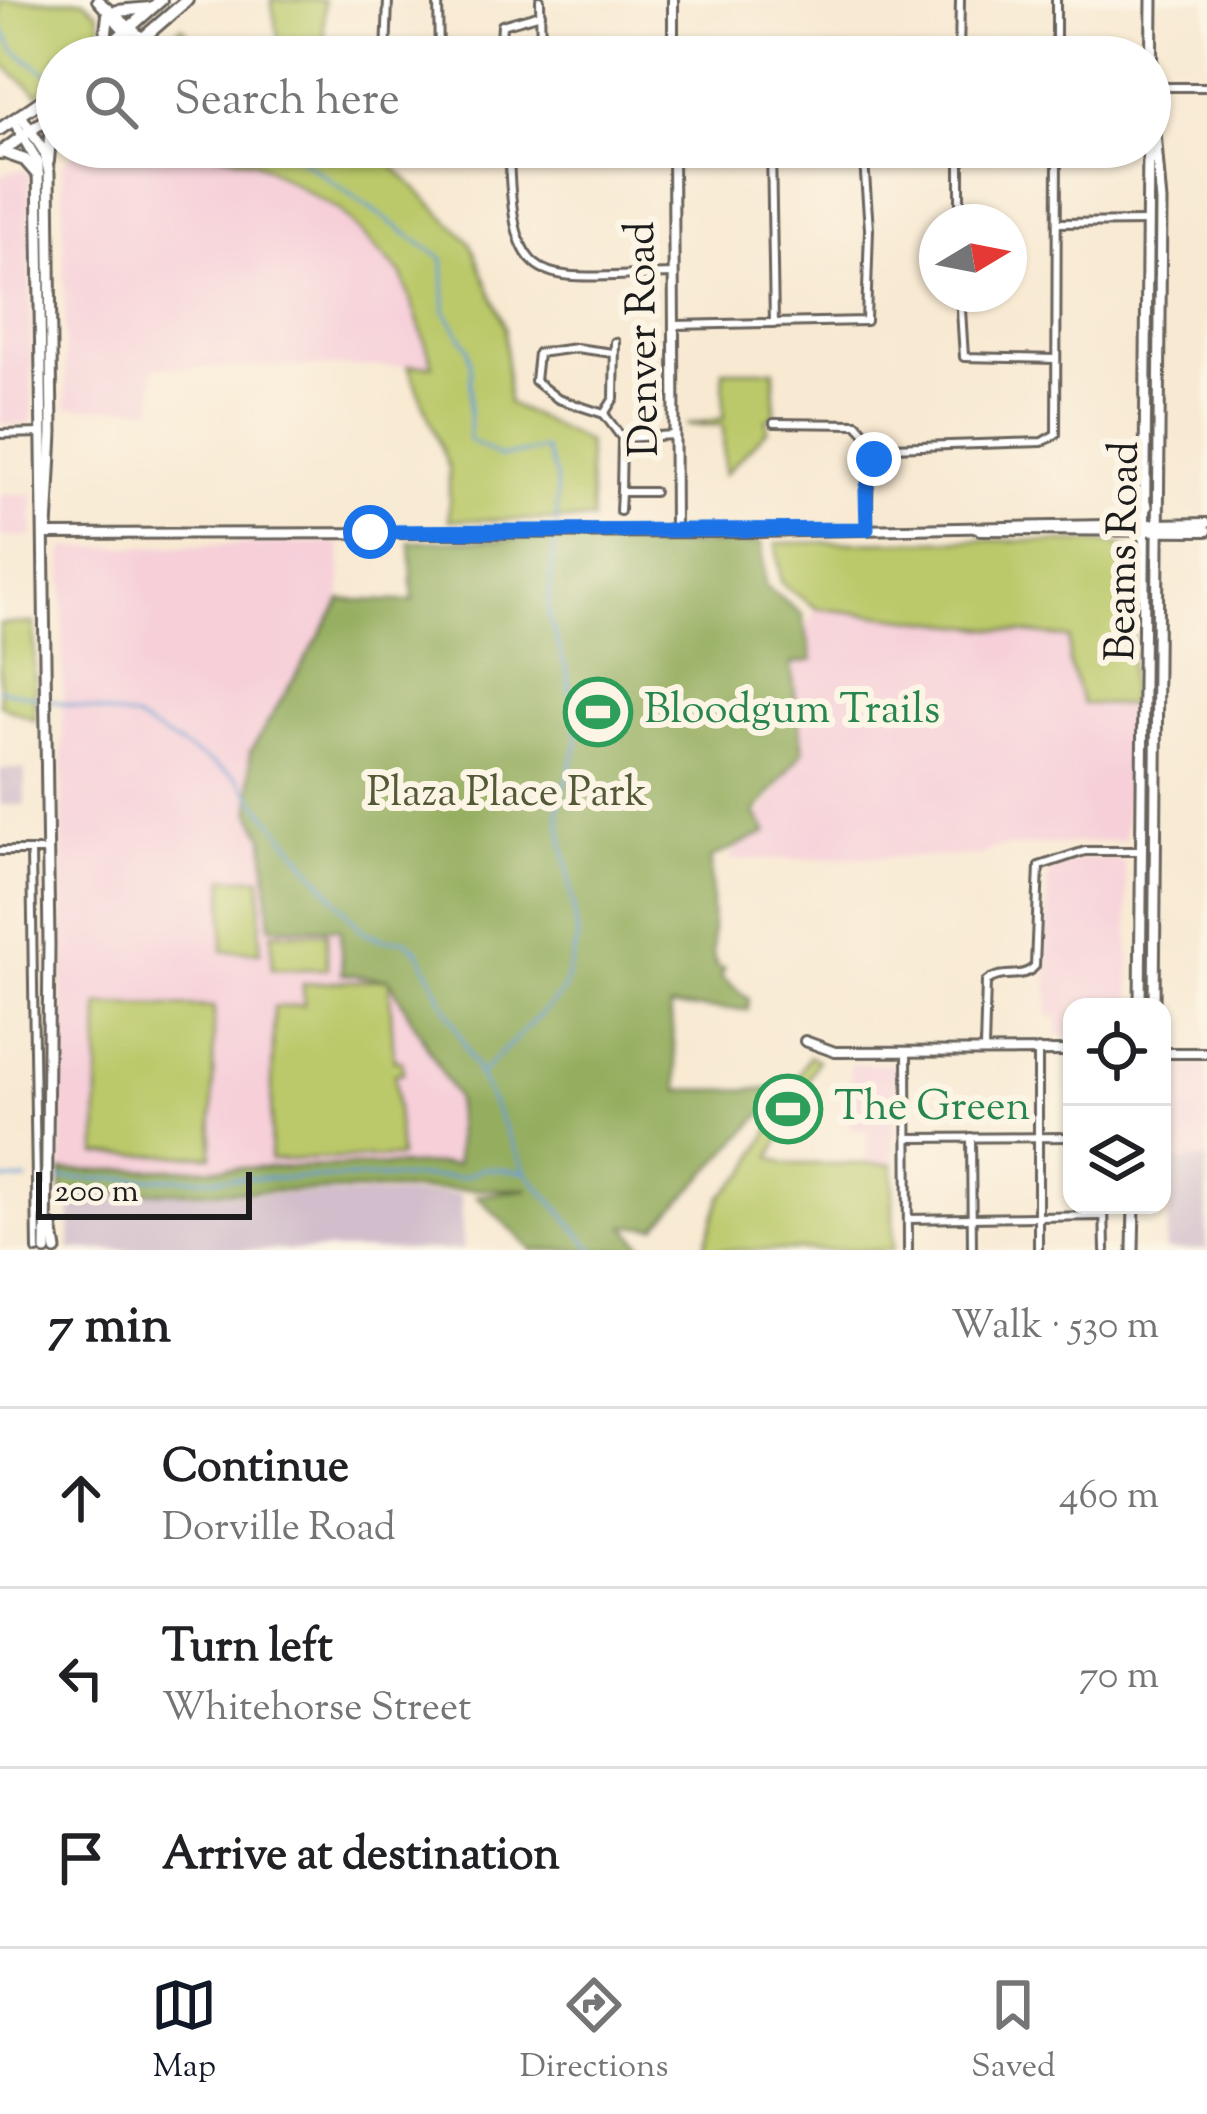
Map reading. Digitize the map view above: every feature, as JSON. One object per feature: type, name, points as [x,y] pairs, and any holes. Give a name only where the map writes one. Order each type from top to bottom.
[{"type":"highway","points":[[144,36],[187,0]]},
{"type":"highway","points":[[106,36],[113,13],[156,4]]},
{"type":"highway","points":[[120,36],[156,4]]},
{"type":"highway","points":[[0,129],[36,106]]},
{"type":"highway","points":[[1,152],[36,128]]},
{"type":"highway","points":[[1,152],[25,160],[38,175]]},
{"type":"main road","name":"Beams Road","points":[[1152,0],[1152,36]]},
{"type":"main road","points":[[18,119],[36,145]]},
{"type":"main road","points":[[28,135],[36,156]]},
{"type":"main road","points":[[37,168],[46,433]]},
{"type":"main road","points":[[46,1250],[50,1209],[48,168]]},
{"type":"main road","name":"Beams Road","points":[[1141,998],[1148,168]]},
{"type":"main road","name":"Beams Road","points":[[1154,998],[1160,168]]},
{"type":"main road","points":[[1111,524],[1147,506]]},
{"type":"main road","points":[[50,1209],[56,1250]]},
{"type":"main road","points":[[1133,1250],[1135,1214]]},
{"type":"street","points":[[98,0],[135,36]]},
{"type":"street","points":[[387,36],[388,0]]},
{"type":"street","points":[[438,0],[439,36]]},
{"type":"street","points":[[540,0],[542,36]]},
{"type":"street","points":[[673,0],[673,36]]},
{"type":"street","points":[[959,36],[960,0]]},
{"type":"street","points":[[1056,0],[1056,36]]},
{"type":"street","points":[[501,36],[502,25],[541,14]]},
{"type":"street","points":[[1171,94],[1207,86]]},
{"type":"street","points":[[510,168],[513,231],[526,259],[536,267],[562,274],[674,274]]},
{"type":"street","name":"Denver Road","points":[[673,168],[675,531]]},
{"type":"street","points":[[771,168],[774,324]]},
{"type":"street","points":[[675,325],[866,321],[869,230],[865,168]]},
{"type":"street","points":[[960,168],[960,204]]},
{"type":"street","points":[[867,529],[869,469],[883,453],[915,443],[1053,440],[1057,168]]},
{"type":"street","points":[[1057,223],[1148,222]]},
{"type":"street","points":[[961,312],[964,357],[1057,359]]},
{"type":"street","points":[[604,414],[614,398],[615,342]]},
{"type":"street","points":[[530,346],[537,386],[604,414],[622,438],[620,511]]},
{"type":"street","points":[[535,355],[576,348],[613,353]]},
{"type":"street","points":[[774,423],[856,424],[883,453]]},
{"type":"street","points":[[0,434],[46,433]]},
{"type":"street","points":[[622,438],[677,435]]},
{"type":"street","points":[[621,492],[654,492]]},
{"type":"street","points":[[46,534],[1147,527]]},
{"type":"street","points":[[973,529],[1007,534],[1207,527]]},
{"type":"street","points":[[0,851],[47,851]]},
{"type":"street","points":[[31,851],[37,1250]]},
{"type":"street","points":[[984,1050],[986,982],[1035,967],[1039,866],[1077,852],[1141,851]]},
{"type":"street","points":[[805,1041],[835,1052],[1063,1050]]},
{"type":"street","points":[[1038,1049],[1038,1250]]},
{"type":"street","points":[[907,1051],[908,1250]]},
{"type":"street","points":[[1171,1053],[1207,1053]]},
{"type":"street","points":[[35,1115],[50,1114]]},
{"type":"street","points":[[971,1137],[972,1250]]},
{"type":"street","points":[[907,1138],[1063,1137]]},
{"type":"street","points":[[908,1219],[1104,1216],[1105,1250]]},
{"type":"shaded area","points":[[62,168],[268,168],[339,210],[402,275],[434,366],[154,368],[154,408],[66,408]]},
{"type":"shaded area","points":[[22,169],[29,173],[32,418],[29,424],[0,424],[0,175]]},
{"type":"shaded area","points":[[0,494],[33,494],[33,537],[0,537]]},
{"type":"shaded area","points":[[340,543],[341,600],[250,753],[251,813],[264,837],[270,926],[340,929],[389,979],[456,1098],[458,1164],[62,1171],[63,548]]},
{"type":"shaded area","points":[[816,608],[1070,638],[1083,704],[1129,705],[1125,840],[994,848],[980,856],[729,860],[803,752],[790,663]]},
{"type":"shaded area","points":[[0,769],[25,769],[25,805],[0,805]]},
{"type":"shaded area","points":[[1082,859],[1116,859],[1125,864],[1132,998],[1063,998],[1063,1036],[1058,1036],[1058,1017],[1048,1017],[1047,877],[1054,867]]},
{"type":"shaded area","points":[[850,1064],[896,1064],[893,1164],[867,1164],[867,1130],[850,1130]]},
{"type":"shaded area","points":[[1207,1065],[1207,1160],[1174,1161],[1172,1066]]},
{"type":"shaded area","points":[[1207,1160],[1207,1250],[1165,1250],[1174,1161]]},
{"type":"shaded area","points":[[70,1194],[461,1194],[463,1250],[70,1250]]},
{"type":"green space","points":[[0,0],[84,0],[98,13],[101,27],[94,36],[36,36],[36,92],[0,62]]},
{"type":"green space","points":[[271,0],[324,0],[324,36],[278,36]]},
{"type":"green space","points":[[182,26],[190,36],[170,36]]},
{"type":"green space","points":[[266,168],[395,168],[470,242],[505,327],[508,403],[587,442],[592,520],[449,520],[449,468],[408,366],[433,365],[402,275],[339,210]]},
{"type":"green space","points":[[723,370],[774,370],[775,414],[766,420],[768,429],[724,475],[723,425],[686,425],[724,418]]},
{"type":"green space","name":"Plaza Place Park","points":[[596,537],[659,545],[762,543],[765,586],[802,614],[813,660],[791,664],[803,752],[755,813],[767,832],[711,858],[713,953],[717,967],[724,968],[721,977],[749,999],[748,1010],[670,1007],[679,1090],[786,1089],[656,1227],[625,1226],[647,1250],[532,1250],[477,1196],[529,1189],[62,1193],[62,1171],[457,1164],[456,1098],[389,979],[342,974],[340,929],[270,927],[264,837],[251,813],[250,752],[341,600],[413,601],[410,542]]},
{"type":"green space","points":[[776,543],[1111,543],[1127,548],[1135,572],[1129,705],[1083,704],[1069,663],[1069,638],[816,608],[781,583]]},
{"type":"green space","points":[[34,623],[35,720],[0,705],[0,624]]},
{"type":"green space","points":[[224,878],[261,878],[260,952],[223,951]]},
{"type":"green space","points":[[272,933],[327,933],[327,969],[272,969]]},
{"type":"green space","points":[[389,979],[394,1060],[402,1061],[403,1073],[395,1074],[400,1157],[270,1160],[274,1007],[304,1005],[303,984]]},
{"type":"green space","points":[[99,1005],[214,1007],[212,1156],[97,1154]]},
{"type":"green space","name":"The Green","points":[[809,1056],[818,1060],[771,1157],[785,1164],[893,1164],[893,1250],[703,1250],[721,1196],[747,1172]]},
{"type":"waterway","points":[[0,24],[14,50],[36,66]]},
{"type":"waterway","points":[[313,168],[443,259],[445,311],[468,348],[471,365],[469,440],[500,457],[545,449],[556,477],[557,528]]},
{"type":"waterway","points":[[480,1074],[563,992],[578,937],[558,810],[578,742],[567,672],[548,613],[555,538]]},
{"type":"waterway","points":[[0,689],[135,719],[236,777],[362,931],[383,940],[405,940],[419,952],[526,1172],[594,1250]]},
{"type":"waterway","points":[[60,1179],[463,1177],[484,1168],[524,1172]]},
{"type":"waterway","points":[[0,1180],[27,1180]]},
{"type":"place","name":"Bloodgum Trails","points":[[598,712]]},
{"type":"place","name":"The Green","points":[[788,1109]]},
{"type":"route","points":[[370,532],[867,529],[866,491],[874,459]]}]
